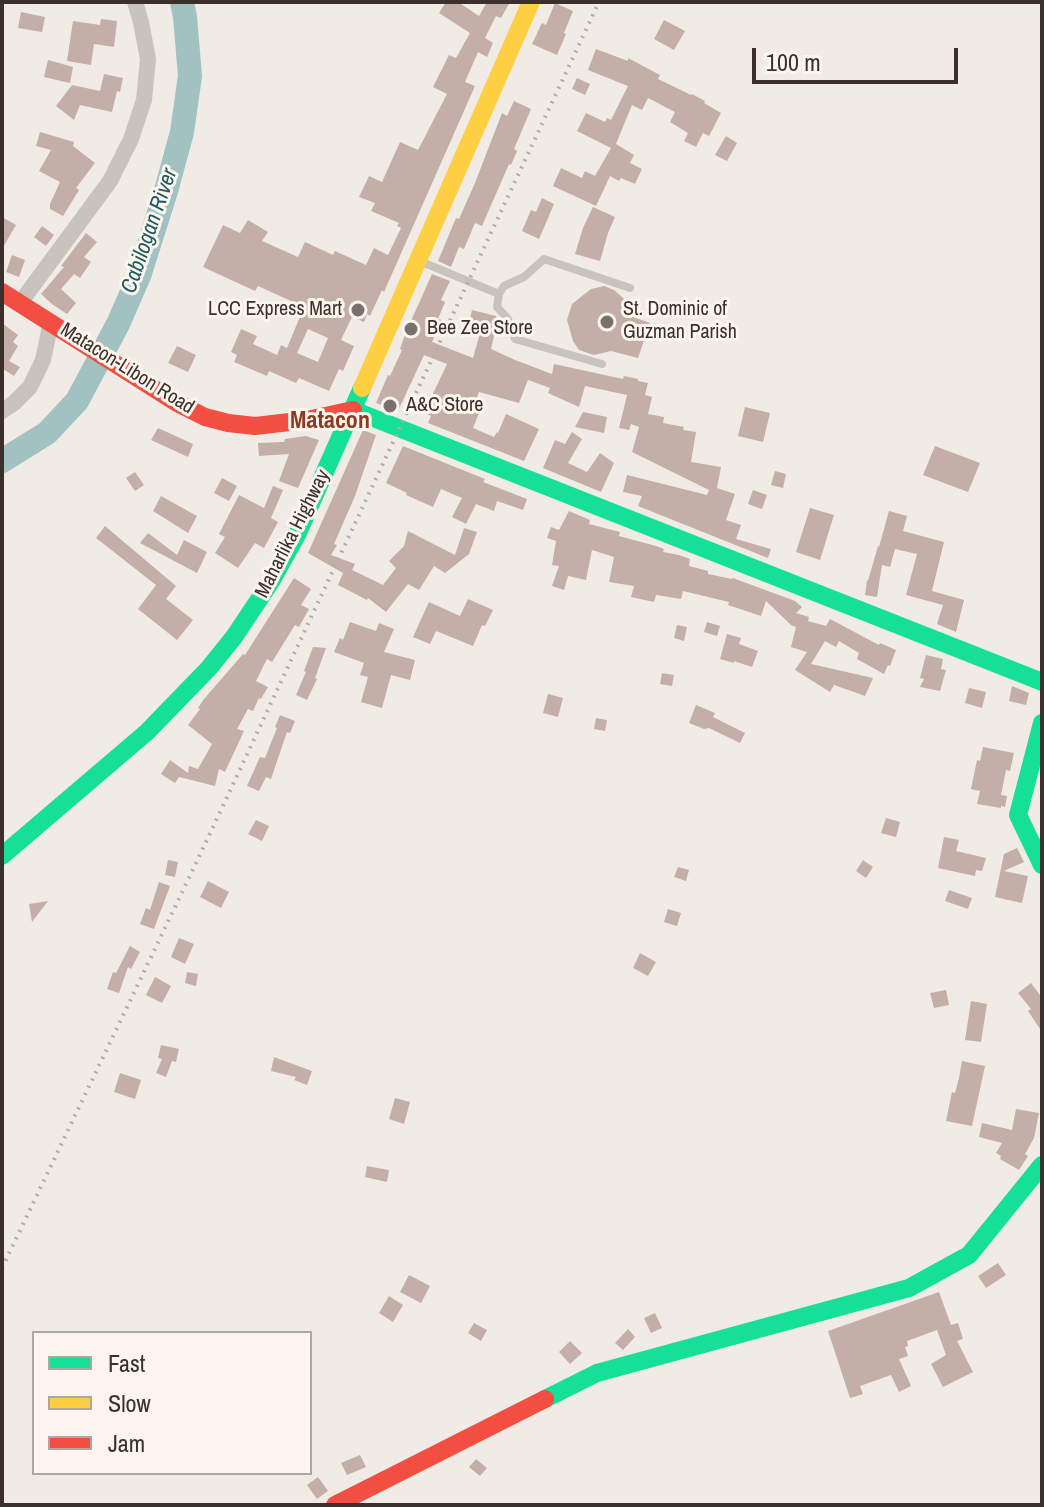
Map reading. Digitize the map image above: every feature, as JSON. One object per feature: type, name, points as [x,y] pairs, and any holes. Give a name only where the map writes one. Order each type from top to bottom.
[{"type":"main road","name":"Maharlika Highway","points":[[2,856],[147,732],[209,668],[252,611],[285,559],[335,452],[531,2]]},
{"type":"main road","name":"Matacon-Libon Road","points":[[2,292],[177,403],[205,417],[255,426],[307,420],[353,410]]},
{"type":"main road","points":[[353,410],[1042,682]]},
{"type":"main road","points":[[307,420],[318,428],[335,452]]},
{"type":"main road","points":[[1042,723],[1036,768],[1018,815],[1042,865]]},
{"type":"main road","points":[[335,1505],[597,1373],[909,1288],[969,1255],[1042,1165]]},
{"type":"street","points":[[20,303],[110,181],[131,139],[144,100],[148,59],[135,2]]},
{"type":"street","points":[[2,411],[30,387],[58,327]]},
{"type":"lane","points":[[602,364],[515,339],[508,319],[497,307],[499,294],[504,286],[524,277],[544,259],[630,288]]},
{"type":"lane","points":[[418,261],[499,294]]},
{"type":"building","points":[[446,2],[458,2],[479,16],[487,2],[510,2],[501,18],[496,16],[485,38],[493,43],[487,57],[478,52],[465,82],[475,86],[384,292],[382,290],[364,322],[352,317],[341,340],[354,346],[343,371],[339,369],[329,391],[299,378],[296,383],[269,371],[267,376],[234,362],[237,355],[231,352],[241,329],[257,336],[253,344],[277,355],[281,345],[287,348],[304,307],[258,286],[255,291],[203,267],[223,225],[240,233],[248,220],[268,232],[262,241],[298,257],[305,242],[366,265],[374,248],[388,255],[401,228],[397,226],[399,223],[371,211],[375,203],[359,197],[369,176],[382,182],[400,142],[418,150],[447,94],[433,87],[449,55],[456,58],[470,33],[439,13]],"holes":[[[308,329],[328,338],[318,362],[297,353]]]},
{"type":"building","points":[[555,3],[573,11],[557,55],[532,44],[542,23],[546,25]]},
{"type":"building","points":[[21,12],[45,17],[42,32],[18,28]]},
{"type":"building","points":[[101,19],[117,21],[114,47],[94,44],[91,65],[67,61],[73,21],[100,25]]},
{"type":"building","points":[[664,20],[685,31],[674,50],[654,39]]},
{"type":"building","points":[[596,49],[628,61],[628,58],[660,75],[658,79],[705,101],[721,113],[709,136],[703,133],[696,147],[684,141],[688,133],[670,122],[675,112],[648,98],[642,110],[632,105],[616,144],[634,155],[630,163],[642,169],[635,184],[610,176],[596,206],[553,186],[561,168],[582,178],[585,171],[595,176],[611,148],[577,131],[586,113],[605,122],[607,118],[611,120],[628,86],[588,70]]},
{"type":"building","points":[[48,60],[73,67],[70,83],[44,77]]},
{"type":"building","points":[[104,74],[123,78],[112,112],[80,105],[74,120],[56,106],[72,85],[100,91]]},
{"type":"building","points":[[577,78],[590,84],[585,95],[572,89]]},
{"type":"building","points":[[514,101],[531,109],[514,149],[517,151],[482,226],[475,223],[464,249],[459,247],[451,267],[438,261],[475,183],[502,113],[507,116]]},
{"type":"building","points":[[40,132],[74,142],[73,146],[95,163],[76,188],[79,190],[63,216],[50,209],[60,182],[39,171],[51,150],[36,146]]},
{"type":"building","points":[[726,136],[737,143],[727,161],[715,155]]},
{"type":"building","points":[[542,198],[554,204],[539,239],[522,231],[531,210],[536,212]]},
{"type":"building","points":[[593,207],[615,217],[600,261],[575,254]]},
{"type":"building","points":[[2,217],[16,225],[2,249]]},
{"type":"building","points":[[42,226],[54,235],[46,246],[34,237]]},
{"type":"building","points":[[86,233],[97,242],[84,257],[91,262],[80,278],[74,274],[61,289],[76,303],[67,314],[41,294],[64,267],[61,266]]},
{"type":"building","points":[[12,255],[25,260],[19,277],[6,272]]},
{"type":"building","points":[[432,274],[450,281],[441,300],[445,302],[438,319],[442,320],[432,342],[473,358],[482,326],[469,323],[472,310],[496,316],[498,319],[491,349],[515,360],[552,374],[554,364],[648,383],[645,395],[652,397],[648,414],[664,417],[663,423],[696,432],[691,462],[721,467],[717,488],[735,494],[726,520],[741,525],[736,539],[771,549],[768,558],[638,506],[642,496],[623,492],[627,475],[707,495],[709,490],[632,452],[639,427],[631,424],[629,430],[619,428],[627,395],[585,386],[579,407],[548,393],[550,388],[528,380],[519,403],[479,392],[476,400],[483,403],[473,428],[494,437],[506,414],[539,429],[524,461],[428,423],[431,416],[421,411],[427,398],[430,400],[447,364],[424,355],[398,411],[376,403],[402,350],[406,332]]},
{"type":"building","name":"St. Dominic of Guzman Parish","points":[[604,286],[614,290],[630,304],[625,314],[650,323],[638,358],[611,351],[594,355],[579,350],[573,341],[567,320],[572,304],[591,289]]},
{"type":"building","points":[[2,323],[18,335],[13,342],[18,346],[9,361],[20,367],[14,376],[3,369],[2,372]]},
{"type":"building","points":[[177,346],[196,355],[188,372],[168,363]]},
{"type":"building","points":[[745,407],[770,413],[763,442],[738,436]]},
{"type":"building","points":[[583,412],[607,417],[604,433],[575,427]]},
{"type":"building","points":[[158,428],[193,444],[188,457],[151,440]]},
{"type":"building","points":[[363,430],[376,435],[331,555],[355,564],[352,570],[383,585],[396,568],[389,561],[404,546],[408,531],[455,555],[464,528],[477,532],[469,554],[445,573],[434,566],[419,590],[408,584],[386,612],[368,598],[338,585],[343,573],[308,553]]},
{"type":"building","points":[[572,432],[582,439],[568,463],[587,472],[600,453],[614,463],[601,492],[543,468],[555,440],[565,444]]},
{"type":"building","points":[[306,436],[319,440],[298,488],[279,481],[289,454],[259,456],[258,443],[284,442],[285,439]]},
{"type":"building","points":[[403,446],[527,499],[523,510],[497,501],[494,511],[476,504],[466,524],[452,517],[462,498],[441,489],[433,507],[406,495],[386,483]]},
{"type":"building","points":[[935,446],[980,463],[968,492],[923,475]]},
{"type":"building","points":[[775,471],[786,474],[783,488],[771,485]]},
{"type":"building","points":[[135,472],[144,485],[135,491],[126,478]]},
{"type":"building","points":[[222,478],[237,486],[229,501],[214,493]]},
{"type":"building","points":[[273,486],[283,490],[271,518],[278,522],[264,548],[255,543],[238,568],[215,553],[225,537],[219,534],[239,495],[264,508]]},
{"type":"building","points":[[753,490],[767,495],[762,509],[748,504]]},
{"type":"building","points":[[161,496],[197,516],[188,533],[153,511]]},
{"type":"building","points":[[810,508],[834,515],[820,560],[796,552]]},
{"type":"building","points":[[569,511],[590,520],[589,524],[620,532],[619,536],[690,559],[689,566],[708,571],[708,574],[733,578],[795,601],[802,607],[796,613],[809,617],[808,621],[826,626],[830,619],[879,645],[896,650],[890,666],[884,674],[857,659],[859,653],[839,641],[836,647],[825,641],[811,664],[873,678],[865,696],[834,685],[830,692],[795,670],[807,652],[791,647],[796,627],[766,601],[761,616],[728,605],[729,602],[683,591],[681,599],[656,595],[654,602],[631,597],[634,586],[609,582],[614,557],[592,550],[586,580],[568,576],[564,590],[552,586],[559,566],[552,565],[556,541],[547,538],[551,527],[559,530]]},
{"type":"building","points":[[889,511],[907,516],[903,531],[944,542],[932,591],[964,600],[956,632],[937,624],[943,605],[906,595],[917,554],[895,549],[890,567],[882,565],[877,597],[865,595]]},
{"type":"building","points":[[105,526],[176,586],[166,599],[193,620],[177,640],[138,609],[156,585],[96,538]]},
{"type":"building","points":[[148,533],[177,555],[184,540],[207,552],[197,573],[140,543]]},
{"type":"building","points":[[294,578],[311,589],[301,605],[309,609],[272,662],[267,659],[256,681],[268,687],[253,711],[248,709],[237,729],[244,731],[225,772],[219,769],[215,786],[179,777],[175,783],[161,774],[170,760],[188,773],[189,766],[198,769],[212,744],[188,725],[204,699],[245,655]]},
{"type":"building","points":[[468,599],[493,610],[473,646],[436,631],[430,644],[413,637],[429,602],[460,616]]},
{"type":"building","points":[[350,622],[376,631],[379,623],[394,629],[384,652],[415,660],[410,680],[391,675],[382,708],[361,702],[368,677],[360,675],[364,663],[334,652]]},
{"type":"building","points":[[707,622],[720,626],[717,636],[704,632]]},
{"type":"building","points":[[677,625],[687,627],[684,641],[674,638]]},
{"type":"building","points":[[727,634],[741,638],[739,644],[758,651],[752,667],[720,659]]},
{"type":"building","points":[[313,647],[326,648],[307,700],[296,695]]},
{"type":"building","points":[[926,655],[943,659],[941,669],[946,670],[940,691],[920,687],[924,679],[920,678]]},
{"type":"building","points":[[662,673],[674,675],[672,686],[660,684]]},
{"type":"building","points":[[1012,686],[1029,693],[1026,705],[1009,701]]},
{"type":"building","points":[[969,688],[986,692],[982,708],[965,703]]},
{"type":"building","points":[[548,694],[563,698],[558,717],[543,713]]},
{"type":"building","points":[[696,705],[715,713],[713,717],[745,733],[740,743],[709,728],[689,723]]},
{"type":"building","points":[[280,715],[295,721],[290,733],[287,732],[271,779],[266,777],[259,791],[247,786],[260,757],[265,758]]},
{"type":"building","points":[[596,718],[607,720],[605,731],[594,729]]},
{"type":"building","points":[[983,747],[1014,753],[1010,771],[1006,770],[1001,795],[1007,796],[1005,807],[977,804],[980,791],[971,789]]},
{"type":"building","points":[[886,818],[900,822],[896,837],[881,833]]},
{"type":"building","points":[[256,820],[269,826],[262,841],[248,834]]},
{"type":"building","points":[[944,837],[959,840],[956,851],[986,858],[982,871],[976,870],[975,876],[938,868]]},
{"type":"building","points":[[1017,848],[1024,862],[1004,871],[1028,876],[1022,903],[995,897],[1004,854]]},
{"type":"building","points":[[168,860],[178,862],[175,877],[165,875]]},
{"type":"building","points":[[863,860],[873,867],[866,878],[856,871]]},
{"type":"building","points":[[678,867],[689,870],[686,881],[674,877]]},
{"type":"building","points":[[208,881],[229,892],[221,908],[200,897]]},
{"type":"building","points":[[159,882],[170,886],[154,929],[140,924],[146,908],[150,910]]},
{"type":"building","points":[[949,890],[972,898],[968,909],[945,901]]},
{"type":"building","points":[[48,901],[32,922],[29,904]]},
{"type":"building","points":[[668,909],[681,913],[677,926],[664,922]]},
{"type":"building","points":[[179,938],[194,944],[185,964],[171,957]]},
{"type":"building","points":[[130,946],[140,952],[131,969],[128,967],[119,993],[107,989],[113,972],[116,973]]},
{"type":"building","points":[[640,953],[656,962],[648,976],[633,968]]},
{"type":"building","points":[[187,972],[198,974],[196,986],[185,983]]},
{"type":"building","points":[[155,977],[171,986],[162,1003],[146,995]]},
{"type":"building","points":[[1031,983],[1042,998],[1042,1032],[1028,1011],[1031,1009],[1018,993]]},
{"type":"building","points":[[946,990],[949,1005],[934,1008],[930,993]]},
{"type":"building","points":[[971,1001],[987,1004],[981,1042],[965,1040]]},
{"type":"building","points":[[161,1045],[179,1049],[176,1062],[172,1061],[166,1077],[156,1073],[162,1059],[158,1058]]},
{"type":"building","points":[[274,1057],[312,1071],[307,1085],[294,1080],[296,1077],[271,1071]]},
{"type":"building","points":[[962,1061],[985,1066],[972,1126],[946,1121]]},
{"type":"building","points":[[120,1073],[141,1080],[135,1099],[114,1092]]},
{"type":"building","points":[[395,1098],[410,1102],[404,1124],[389,1119]]},
{"type":"building","points":[[1016,1109],[1039,1113],[1034,1138],[1025,1154],[1028,1156],[1019,1170],[1000,1159],[1001,1156],[996,1153],[1002,1143],[979,1137],[982,1123],[1012,1130]]},
{"type":"building","points":[[367,1166],[389,1170],[387,1182],[365,1177]]},
{"type":"building","points":[[998,1263],[1006,1275],[986,1288],[978,1276]]},
{"type":"building","points":[[409,1275],[430,1286],[421,1303],[400,1292]]},
{"type":"building","points":[[939,1292],[951,1325],[958,1323],[963,1339],[957,1341],[973,1372],[943,1387],[931,1364],[946,1355],[937,1330],[907,1341],[908,1356],[899,1359],[911,1386],[899,1392],[891,1375],[860,1386],[863,1394],[850,1398],[828,1331]]},
{"type":"building","points":[[389,1296],[403,1305],[393,1322],[379,1313]]},
{"type":"building","points":[[655,1313],[662,1328],[651,1333],[644,1318]]},
{"type":"building","points":[[474,1323],[487,1330],[481,1341],[468,1333]]},
{"type":"building","points":[[628,1329],[635,1337],[623,1350],[615,1343]]},
{"type":"building","points":[[570,1341],[582,1353],[570,1364],[559,1352]]},
{"type":"building","points":[[360,1455],[366,1467],[347,1475],[341,1463]]},
{"type":"building","points":[[476,1459],[487,1468],[480,1476],[469,1467]]},
{"type":"building","points":[[318,1477],[328,1491],[317,1499],[307,1485]]},
{"type":"waterway","name":"Cabilogan River","points":[[2,461],[47,433],[77,401],[118,324],[139,276],[182,132],[190,76],[182,2]]},
{"type":"railway","points":[[2,1268],[198,859],[599,2]]},
{"type":"traffic: fast","points":[[2,856],[147,732],[209,668],[234,637],[297,535],[362,388]]},
{"type":"traffic: fast","points":[[353,410],[1042,682]]},
{"type":"traffic: fast","points":[[1042,723],[1018,815],[1042,865]]},
{"type":"traffic: fast","points":[[545,1399],[597,1373],[909,1288],[969,1255],[1042,1165]]},
{"type":"traffic: slow","points":[[362,388],[531,2]]},
{"type":"traffic: jam","points":[[2,292],[177,403],[205,417],[255,426],[307,420],[353,410]]},
{"type":"traffic: jam","points":[[335,1505],[545,1399]]},
{"type":"place","name":"LCC Express Mart","points":[[358,310]]},
{"type":"place","name":"St. Dominic of Guzman Parish","points":[[607,322]]},
{"type":"place","name":"Bee Zee Store","points":[[411,329]]},
{"type":"place","name":"A&C Store","points":[[390,406]]},
{"type":"district","name":"Matacon","points":[[330,422]]}]
